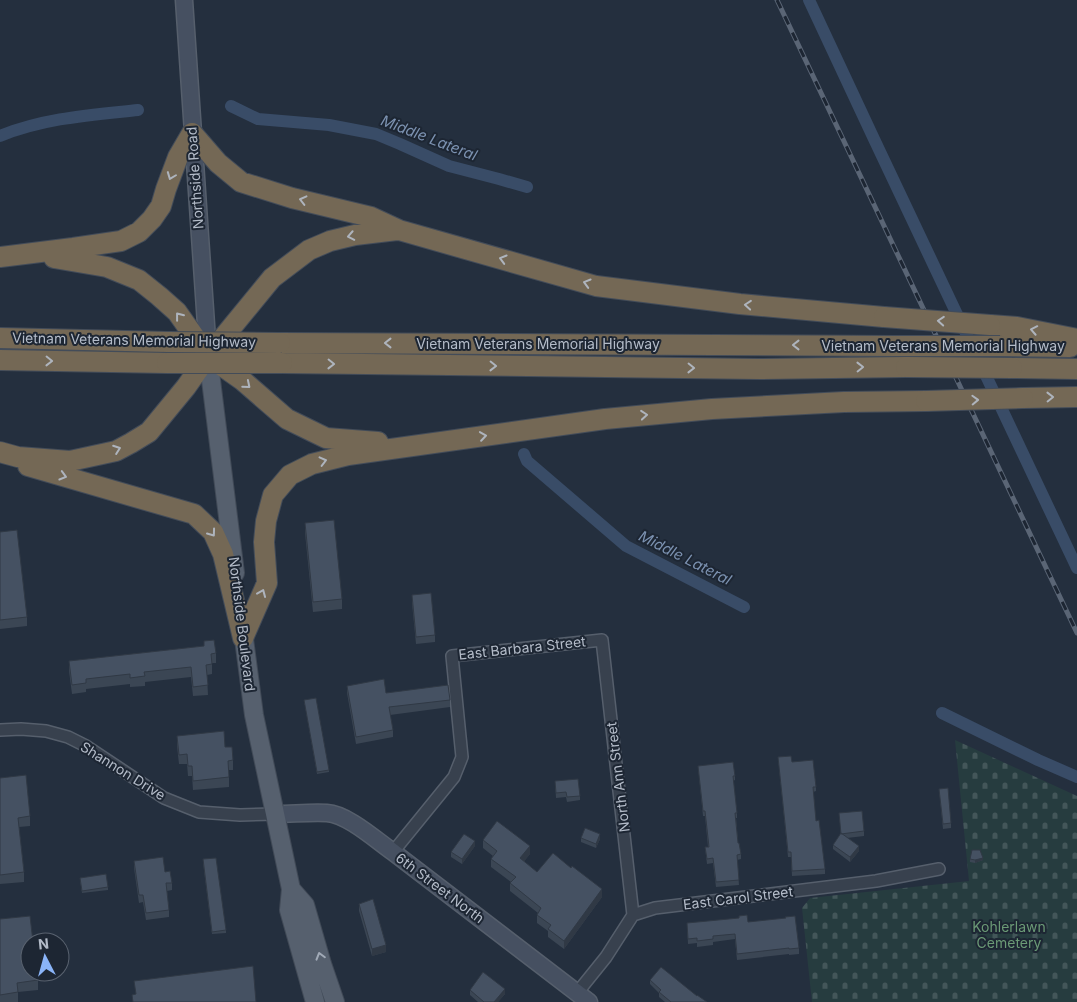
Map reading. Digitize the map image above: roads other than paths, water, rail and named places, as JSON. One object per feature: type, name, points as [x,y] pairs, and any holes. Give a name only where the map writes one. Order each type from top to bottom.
[{"type":"highway","points":[[7,256],[121,241],[139,232],[152,219],[161,206],[178,157],[192,133],[218,163],[241,182],[292,198],[371,217],[399,230],[596,286],[740,304],[1017,327],[1077,339]]},
{"type":"highway","points":[[0,452],[18,456],[70,461],[116,451],[131,443],[149,432],[272,278],[308,250],[330,241],[355,235],[399,230]]},
{"type":"highway","points":[[7,256],[58,258],[107,267],[138,280],[176,312],[208,356],[242,380],[287,419],[326,438],[367,442],[445,442]]},
{"type":"highway","name":"Vietnam Veterans Memorial Highway","points":[[0,338],[280,343],[1077,347]]},
{"type":"highway","name":"Vietnam Veterans Memorial Highway","points":[[0,360],[758,369],[906,367],[1077,368]]},
{"type":"highway","points":[[244,638],[267,583],[264,542],[266,521],[272,495],[290,475],[312,464],[348,455],[605,418],[712,409],[844,402],[1077,397]]},
{"type":"highway","points":[[0,456],[29,467],[194,514],[213,532],[223,554],[244,638]]},
{"type":"main road","name":"Northside Boulevard","points":[[208,356],[254,715],[291,889],[289,910],[315,1002]]},
{"type":"main road","name":"Northside Boulevard","points":[[291,889],[305,905],[335,1002]]},
{"type":"street","name":"Northside Road","points":[[184,0],[208,356]]},
{"type":"street","name":"East Barbara Street","points":[[393,852],[454,777],[462,757],[452,656],[602,640]]},
{"type":"street","name":"North Ann Street","points":[[602,640],[633,915]]},
{"type":"street","name":"Shannon Drive","points":[[0,730],[46,731],[68,738],[86,746],[164,798],[200,812],[240,815],[276,814]]},
{"type":"street","name":"6th Street North","points":[[276,814],[328,812],[345,818],[393,852],[583,997]]},
{"type":"street","name":"East Carol Street","points":[[633,915],[655,908],[876,881],[940,869]]},
{"type":"street","points":[[583,997],[633,915]]},
{"type":"waterway","points":[[809,0],[1077,568]]},
{"type":"waterway","name":"Middle Lateral","points":[[231,106],[258,119],[329,125],[376,134],[449,166],[527,187]]},
{"type":"waterway","name":"Middle Lateral","points":[[0,136],[51,121],[138,110]]},
{"type":"waterway","name":"Middle Lateral","points":[[524,454],[527,461],[626,546],[744,607]]},
{"type":"waterway","name":"Middle Lateral","points":[[942,713],[1077,777]]},
{"type":"railway","points":[[777,0],[1077,633]]},
{"type":"park label","name":"Kohlerlawn Cemetery","points":[[1009,936]]}]
